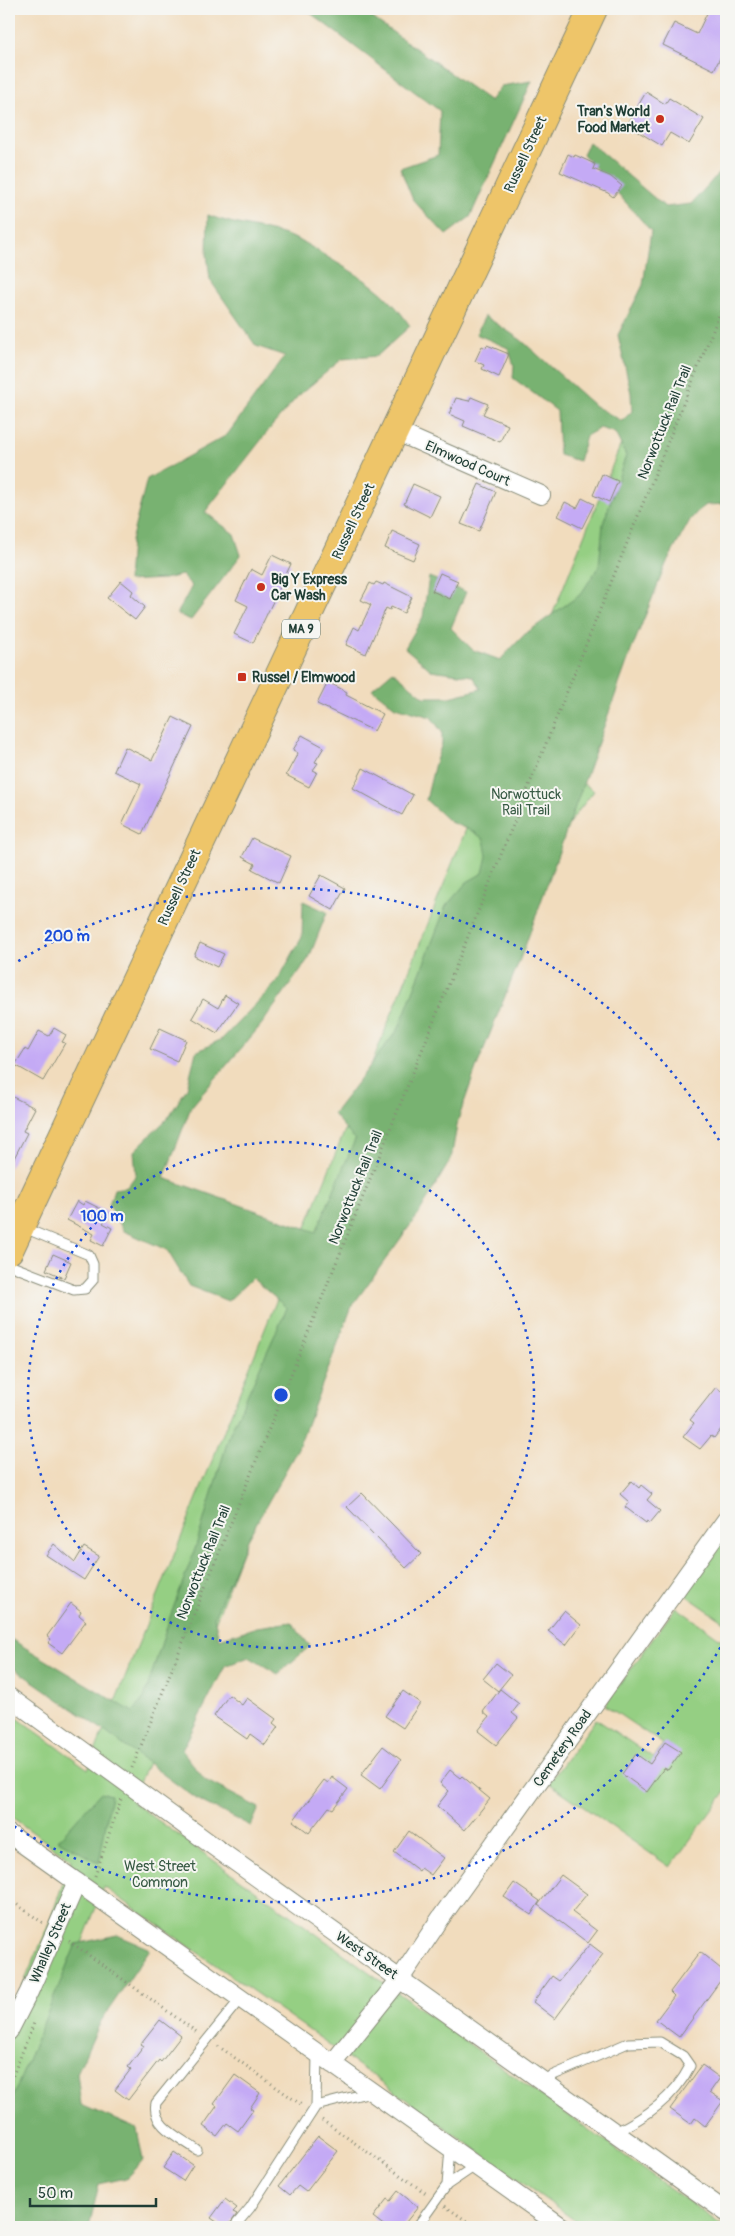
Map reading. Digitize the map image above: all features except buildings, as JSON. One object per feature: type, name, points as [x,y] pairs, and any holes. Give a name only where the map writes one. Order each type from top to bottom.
[{"type":"highway","name":"Russell Street","points":[[14,1238],[593,9]]},
{"type":"street","name":"Elmwood Court","points":[[395,432],[541,495]]},
{"type":"street","name":"Cemetery Road","points":[[332,2064],[400,1979],[440,1919],[726,1520]]},
{"type":"street","name":"West Street","points":[[9,1697],[126,1783],[726,2212]]},
{"type":"street","points":[[9,1834],[562,2227]]},
{"type":"street","name":"Whalley Street","points":[[9,2031],[83,1886]]},
{"type":"lane","points":[[9,1265],[74,1290],[85,1289],[93,1280],[93,1264],[89,1255],[14,1238]]},
{"type":"lane","points":[[197,2150],[158,2121],[154,2113],[156,2104],[162,2094],[241,1998]]},
{"type":"lane","points":[[542,2080],[628,2043],[660,2042],[683,2056],[690,2066],[682,2081],[656,2108],[641,2119],[615,2132]]},
{"type":"lane","points":[[234,2227],[250,2208],[314,2109],[317,2053]]},
{"type":"lane","points":[[314,2109],[371,2092]]},
{"type":"lane","points":[[447,2185],[450,2147]]},
{"type":"lane","points":[[417,2227],[447,2185],[475,2166]]},
{"type":"path","name":"Norwottuck Rail Trail","points":[[83,1886],[101,1863],[126,1783],[726,298]]},
{"type":"path","points":[[9,1899],[46,1925]]},
{"type":"path","points":[[62,1937],[207,2039],[314,2109],[475,2227]]},
{"type":"path","points":[[65,1948],[67,1940]]},
{"type":"path","points":[[9,2085],[35,2021]]},
{"type":"green space","points":[[305,9],[360,9],[490,101],[501,86],[532,81],[470,217],[446,235],[413,200],[400,168],[438,155],[440,111]]},
{"type":"green space","points":[[589,142],[665,207],[691,204],[726,165],[726,504],[706,505],[697,512],[690,520],[666,564],[631,651],[524,949],[477,1066],[458,1120],[451,1159],[419,1213],[352,1306],[298,1448],[246,1542],[214,1617],[219,1639],[257,1627],[291,1622],[310,1646],[278,1674],[249,1657],[225,1666],[182,1750],[205,1780],[259,1808],[251,1826],[198,1800],[92,1722],[9,1665],[9,1638],[133,1712],[144,1698],[170,1617],[195,1549],[230,1433],[287,1308],[252,1278],[228,1301],[189,1286],[167,1250],[124,1231],[109,1205],[114,1189],[127,1187],[136,1175],[134,1151],[168,1118],[187,1088],[196,1052],[222,1039],[277,982],[302,937],[303,901],[327,912],[309,958],[261,1025],[191,1107],[164,1178],[316,1232],[355,1140],[333,1114],[399,1028],[446,906],[467,882],[483,873],[487,856],[484,839],[472,831],[450,822],[426,800],[435,763],[442,744],[442,732],[431,717],[395,707],[372,689],[393,671],[424,697],[450,697],[481,689],[473,676],[431,670],[405,648],[423,617],[429,577],[466,592],[451,628],[473,650],[500,660],[525,634],[581,594],[599,566],[603,524],[626,455],[615,433],[600,428],[586,436],[579,461],[559,455],[557,411],[513,378],[514,365],[508,348],[476,334],[485,316],[521,340],[595,406],[622,421],[632,411],[631,393],[618,335],[643,285],[651,231],[583,154]]},
{"type":"green space","points":[[208,215],[285,235],[305,243],[374,287],[393,304],[410,326],[377,356],[342,359],[298,396],[272,426],[205,512],[234,534],[241,555],[191,620],[177,614],[192,586],[182,575],[164,579],[128,581],[131,541],[147,479],[227,435],[285,356],[256,346],[210,280],[207,254]]},
{"type":"green space","name":"Norwottuck Rail Trail","points":[[701,245],[558,766],[594,791],[495,918],[273,1470],[183,1707],[157,1742],[131,1801],[724,2227],[584,2227],[330,2045],[104,1887],[9,2128],[9,2009],[20,1992],[47,1929],[71,1860],[9,1815],[9,1712],[88,1769]]},
{"type":"green space","points":[[726,1536],[726,1623],[684,1594]]},
{"type":"green space","points":[[676,1607],[726,1643],[726,1791],[670,1867],[549,1783],[596,1719],[654,1758],[663,1744],[605,1705]]},
{"type":"green space","points":[[101,1792],[111,1795],[99,1863],[58,1840]]},
{"type":"green space","points":[[117,1935],[150,1949],[101,2021],[77,2073],[81,2105],[137,2129],[143,2160],[126,2178],[99,2184],[89,2227],[9,2227],[9,2106],[76,1944]]},
{"type":"place","name":"Tran's World Food Market","points":[[660,119]]},
{"type":"place","name":"Big Y Express Car Wash","points":[[261,587]]},
{"type":"place","name":"Russel / Elmwood","points":[[242,677]]},
{"type":"park label","name":"West Street Common","points":[[160,1874]]}]
